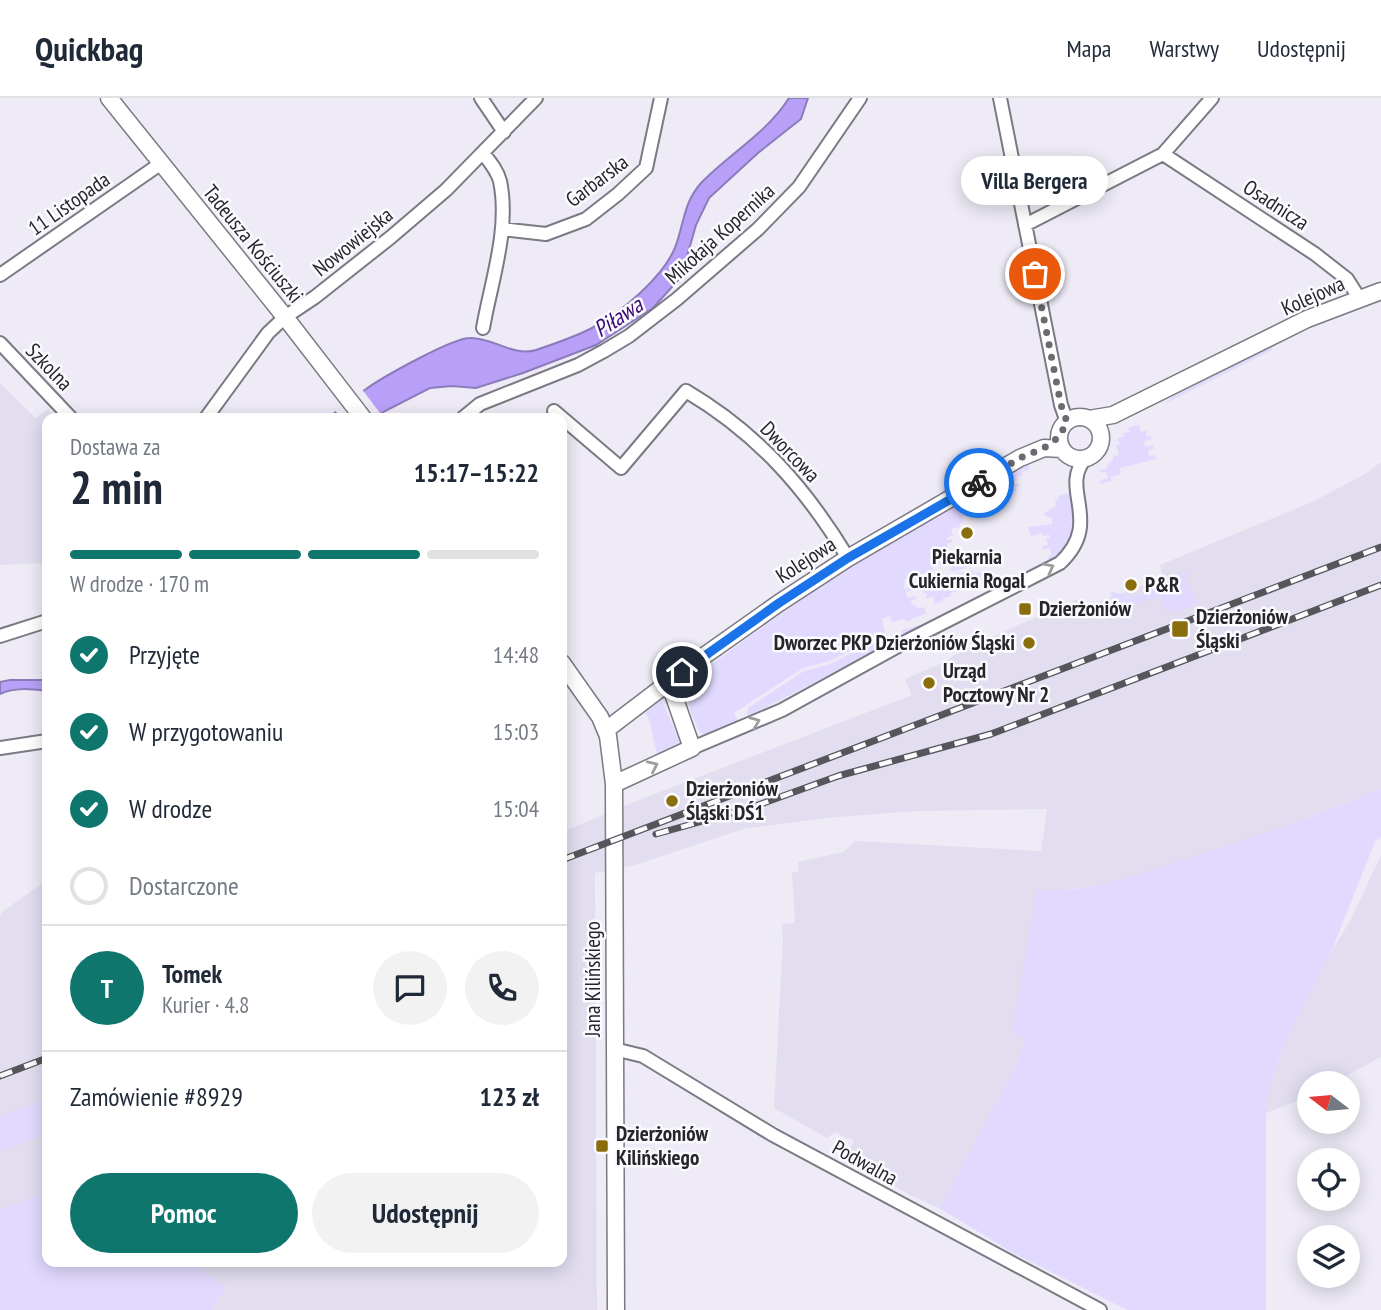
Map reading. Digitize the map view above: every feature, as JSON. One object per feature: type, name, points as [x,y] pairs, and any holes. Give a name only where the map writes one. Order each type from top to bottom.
[{"type":"street","name":"Tadeusza Kościuszki","points":[[109,98],[359,413]]},
{"type":"street","points":[[481,98],[503,131]]},
{"type":"street","name":"Nowowiejska","points":[[210,413],[268,332],[391,237],[446,190],[536,98]]},
{"type":"street","name":"Garbarska","points":[[502,229],[546,234],[586,219],[618,194],[646,168],[661,98]]},
{"type":"street","name":"Mikołaja Kopernika","points":[[469,413],[480,404],[567,370],[595,356],[629,336],[677,299],[758,229],[799,187],[860,98]]},
{"type":"street","points":[[1000,98],[1061,405],[1067,422],[1061,443],[1072,458],[1091,457],[1100,447],[1101,434],[1094,424],[1078,417],[1067,422]]},
{"type":"street","points":[[1025,225],[1163,154],[1212,98]]},
{"type":"street","points":[[483,153],[495,168],[500,182],[502,229],[483,328]]},
{"type":"street","name":"Osadnicza","points":[[1163,154],[1315,254],[1347,279],[1359,298]]},
{"type":"street","name":"11 Listopada","points":[[0,275],[160,164]]},
{"type":"street","name":"Kolejowa","points":[[1094,424],[1307,319],[1381,292]]},
{"type":"street","name":"Szkolna","points":[[0,343],[66,413]]},
{"type":"street","name":"Dworcowa","points":[[567,422],[621,468],[686,391],[715,409],[781,465],[827,524],[848,558]]},
{"type":"street","name":"Kolejowa","points":[[606,730],[779,603],[848,558],[1020,458],[1061,443]]},
{"type":"street","points":[[614,784],[782,710],[909,640],[1060,563],[1070,554],[1079,534],[1082,512],[1076,478],[1077,470],[1085,459]]},
{"type":"street","points":[[0,636],[42,623]]},
{"type":"street","name":"Jana Kilińskiego","points":[[567,670],[595,709],[606,730],[614,784],[616,1310]]},
{"type":"street","points":[[669,682],[692,748]]},
{"type":"street","points":[[0,748],[42,742]]},
{"type":"street","name":"Podwalna","points":[[614,1049],[643,1056],[772,1135],[1100,1310]]},
{"type":"shaded area","points":[[1272,346],[1272,350],[1164,404],[1172,397]]},
{"type":"shaded area","points":[[0,383],[36,418],[42,414],[42,563],[0,565]]},
{"type":"shaded area","points":[[1140,426],[1140,432],[1147,430],[1146,437],[1151,436],[1151,439],[1144,442],[1145,447],[1153,445],[1153,449],[1148,451],[1149,456],[1155,455],[1156,459],[1120,468],[1121,474],[1100,484],[1100,481],[1108,478],[1106,472],[1101,473],[1100,470],[1107,469],[1113,456],[1119,455],[1116,445],[1120,444],[1117,438],[1124,437],[1123,433],[1129,432],[1128,428]]},
{"type":"shaded area","points":[[1029,461],[1029,470],[1010,482],[1011,485],[1018,483],[1019,486],[1015,487],[1013,495],[973,507],[973,510],[963,516],[960,527],[951,529],[953,535],[946,538],[952,539],[952,542],[947,544],[948,547],[940,549],[942,555],[934,558],[936,563],[932,565],[933,571],[905,579],[904,589],[911,587],[912,590],[906,592],[907,598],[915,596],[916,599],[911,603],[918,608],[924,607],[926,613],[906,622],[905,619],[892,622],[890,616],[882,619],[885,634],[830,661],[803,668],[734,713],[738,721],[706,736],[699,731],[690,709],[690,694],[696,681],[713,663],[834,576]]},
{"type":"shaded area","points":[[1381,462],[1381,789],[1258,836],[1110,884],[1057,891],[1037,890],[1026,1041],[1012,1073],[939,1208],[910,1195],[845,1157],[854,1141],[850,1138],[835,1132],[827,1138],[774,1108],[782,924],[795,923],[792,872],[798,872],[798,862],[843,852],[855,841],[1041,851],[1047,809],[917,811],[825,818],[743,829],[635,865],[595,873],[597,1310],[212,1310],[226,1287],[197,1267],[567,1267],[567,830],[912,695],[905,679],[942,663],[963,650],[1077,599],[1081,608],[1163,578],[1160,565],[1312,502],[1365,474]]},
{"type":"shaded area","points":[[1071,492],[1071,530],[1064,547],[1049,561],[1050,548],[1043,550],[1042,547],[1048,545],[1046,539],[1050,538],[1050,535],[1043,536],[1042,533],[1031,536],[1028,527],[1052,524],[1052,518],[1044,513],[1056,506],[1055,500],[1059,499],[1058,496]]},
{"type":"shaded area","points":[[980,555],[981,558],[974,560],[975,565],[952,572],[950,566],[940,566],[938,560],[950,556],[951,559],[960,557],[961,560]]},
{"type":"shaded area","points":[[1199,569],[1185,576],[1198,604],[1177,612],[1166,611],[1159,597],[1108,613],[1107,610],[1111,609],[1108,604],[1113,602],[1110,593],[1124,593],[1126,598],[1153,590],[1152,587],[1148,588],[1147,583]]},
{"type":"shaded area","points":[[973,570],[974,573],[980,572],[981,578],[934,604],[934,597],[926,599],[927,593],[923,593],[924,584],[917,585],[917,582]]},
{"type":"shaded area","points":[[929,623],[747,717],[748,708],[804,671],[830,664],[878,640],[902,634],[901,630]]},
{"type":"shaded area","points":[[658,701],[662,701],[681,747],[658,758],[649,719],[645,713]]},
{"type":"shaded area","points":[[1381,789],[1381,837],[1375,842],[1331,952],[1282,1049],[1266,1100],[1266,1310],[1127,1310],[1013,1253],[939,1208],[1012,1073],[1026,1041],[1012,1031],[1037,890],[1075,889],[1126,878],[1229,845]]},
{"type":"shaded area","points":[[1381,855],[1381,1057],[1355,1071],[1297,1071],[1297,1101],[1264,1114],[1282,1049],[1331,952],[1350,921]]},
{"type":"shaded area","points":[[42,884],[42,1202],[0,1216],[0,916]]},
{"type":"shaded area","points":[[42,1100],[42,1136],[0,1152],[0,1116]]},
{"type":"shaded area","points":[[42,1194],[42,1267],[200,1267],[226,1287],[212,1310],[0,1310],[0,1209]]},
{"type":"water","name":"Piława","points":[[789,98],[808,98],[801,119],[758,153],[709,198],[696,225],[681,277],[653,308],[596,345],[523,373],[476,388],[430,388],[382,413],[334,413],[387,376],[461,340],[486,340],[519,351],[536,350],[577,335],[615,314],[652,281],[670,257],[688,204],[696,189],[780,110]]},
{"type":"water","points":[[42,680],[42,690],[17,689],[0,694],[0,682]]},
{"type":"pier","points":[[361,388],[380,413],[337,413],[334,409]]},
{"type":"railway","points":[[567,858],[1381,547]]},
{"type":"railway","points":[[656,834],[750,808],[838,776],[991,734],[1381,585]]},
{"type":"railway","points":[[0,1076],[42,1060]]},
{"type":"way so far","points":[[979,483],[1020,458],[1044,448],[1059,437],[1067,422],[1061,405],[1035,274]]},
{"type":"place","name":"Villa Bergera","points":[[1035,274]]},
{"type":"place","name":"Piekarnia Cukiernia Rogal","points":[[967,533]]},
{"type":"place","name":"P&R","points":[[1131,585]]},
{"type":"place","name":"Dzierżoniów","points":[[1025,609]]},
{"type":"place","name":"Dzierżoniów Śląski","points":[[1180,629]]},
{"type":"place","name":"Dworzec PKP Dzierżoniów Śląski","points":[[1029,643]]},
{"type":"place","name":"Urząd Pocztowy Nr 2","points":[[929,683]]},
{"type":"place","name":"Dzierżoniów Śląski DŚ1","points":[[672,801]]},
{"type":"place","name":"Dzierżoniów Kilińskiego","points":[[602,1146]]},
{"type":"route","points":[[682,672],[860,550],[979,483]]}]
